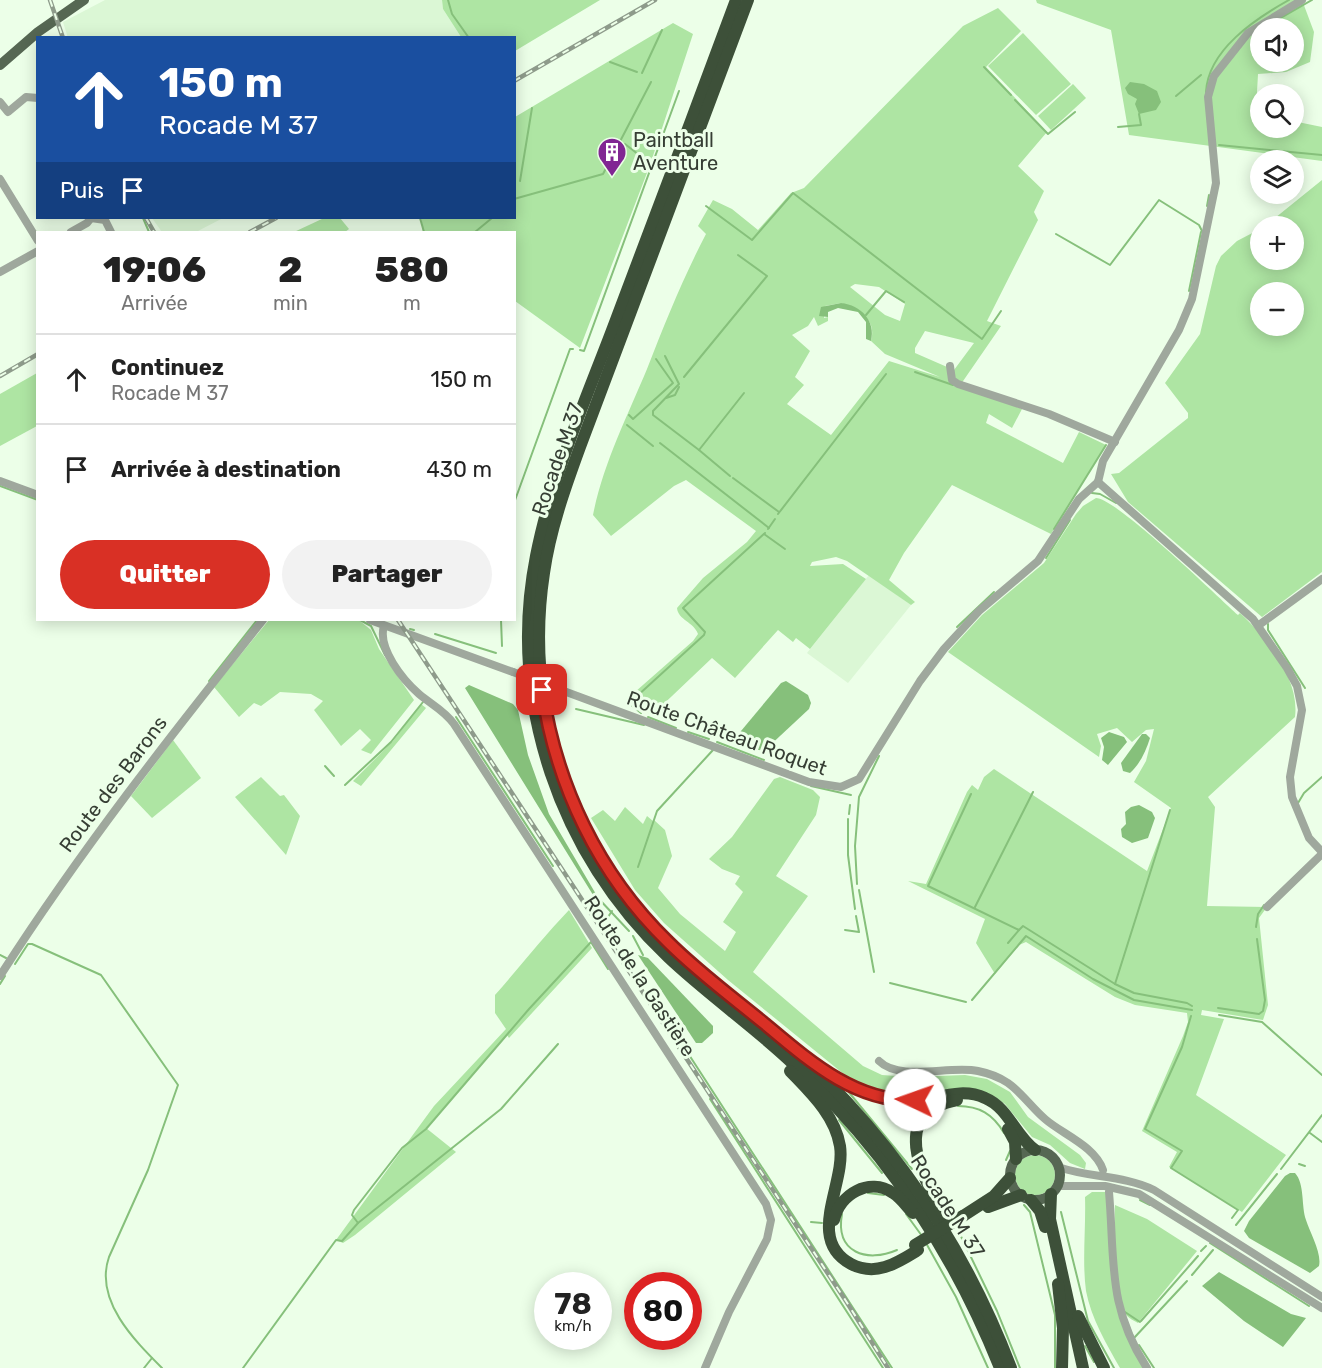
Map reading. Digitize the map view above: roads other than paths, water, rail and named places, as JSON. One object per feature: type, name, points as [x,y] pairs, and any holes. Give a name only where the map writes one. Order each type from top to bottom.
[{"type":"highway","name":"Rocade M 37","points":[[736,0],[553,492],[533,570],[528,637],[532,691],[542,744],[560,800],[583,848],[612,893],[650,939],[689,976],[799,1069],[850,1122],[892,1173],[933,1233],[972,1303],[1000,1368]]},
{"type":"highway","name":"Rocade M 37","points":[[748,0],[563,496],[544,572],[539,650],[544,702],[557,759],[575,808],[606,866],[629,898],[668,942],[781,1038],[825,1079],[876,1135],[921,1194],[963,1263],[1011,1368]]},
{"type":"highway","points":[[754,1030],[824,1109],[837,1134],[840,1163],[828,1227],[837,1252],[848,1262],[871,1269],[889,1267],[965,1218],[998,1202],[1026,1198],[1043,1217],[1060,1273],[1083,1368]]},
{"type":"highway","points":[[781,1038],[843,1083],[871,1095],[908,1100],[962,1093],[984,1097],[1000,1107],[1021,1138],[1035,1150]]},
{"type":"highway","points":[[963,1263],[963,1252],[917,1161],[915,1144],[920,1125],[933,1110],[947,1102],[962,1099],[981,1103],[995,1112],[1005,1123],[1015,1142],[1016,1158]]},
{"type":"highway","points":[[965,1218],[994,1196],[1010,1178]]},
{"type":"highway","points":[[917,1247],[886,1261],[871,1263],[858,1260],[846,1253],[838,1241],[834,1220],[839,1207],[856,1191],[880,1188],[894,1193],[933,1233]]},
{"type":"highway","points":[[1054,1190],[1050,1219],[1077,1368]]},
{"type":"highway","points":[[1060,1273],[1063,1328],[1062,1368]]},
{"type":"highway","points":[[1060,1273],[1081,1324],[1104,1368]]},
{"type":"main road","points":[[0,65],[38,32],[84,0]]},
{"type":"main road","points":[[1035,1150],[1047,1153],[1058,1167],[1054,1190],[1042,1199],[1026,1198],[1010,1178],[1016,1158],[1035,1150]]},
{"type":"street","points":[[1267,907],[1322,853],[1305,830],[1290,788],[1300,723],[1300,694],[1293,677],[1259,626],[1247,613],[1098,482],[1101,467],[1179,330],[1192,299],[1216,183],[1208,97],[1214,75],[1248,33],[1302,0]]},
{"type":"street","points":[[0,118],[26,96],[36,98]]},
{"type":"street","points":[[0,102],[8,112]]},
{"type":"street","points":[[0,179],[36,238]]},
{"type":"street","points":[[73,231],[90,219]]},
{"type":"street","points":[[98,219],[105,220],[110,231]]},
{"type":"street","points":[[0,272],[36,252]]},
{"type":"street","points":[[950,366],[952,380],[958,384],[1049,414],[1115,442]]},
{"type":"street","points":[[0,481],[36,494]]},
{"type":"street","name":"Route Château Roquet","points":[[372,621],[809,782],[826,787],[848,785],[867,770],[920,681],[949,642],[979,611],[1038,561],[1079,499],[1098,482]]},
{"type":"street","points":[[1259,626],[1322,579]]},
{"type":"street","name":"Route des Barons","points":[[0,976],[90,842],[167,739],[262,621]]},
{"type":"street","name":"Route de la Gastière","points":[[384,626],[382,642],[388,654],[416,692],[441,708],[454,724],[766,1204],[771,1220],[767,1239],[729,1312],[705,1368]]},
{"type":"street","points":[[879,1061],[885,1066],[900,1070],[969,1069],[1001,1079],[1016,1089],[1044,1118],[1090,1152],[1101,1162],[1103,1170]]},
{"type":"street","points":[[1058,1167],[1143,1185],[1322,1297]]},
{"type":"street","points":[[1054,1190],[1104,1186],[1139,1194],[1322,1308]]},
{"type":"street","points":[[1109,1192],[1115,1290],[1128,1335],[1147,1368]]},
{"type":"waterway","points":[[448,0],[452,14],[468,36]]},
{"type":"waterway","points":[[1206,92],[1209,77],[1224,49],[1248,26],[1289,0]]},
{"type":"waterway","points":[[1280,18],[1312,0]]},
{"type":"waterway","points":[[642,73],[662,30]]},
{"type":"waterway","points":[[610,62],[637,72]]},
{"type":"waterway","points":[[984,67],[1011,95]]},
{"type":"waterway","points":[[1176,96],[1201,75]]},
{"type":"waterway","points":[[516,198],[603,174],[651,82]]},
{"type":"waterway","points":[[580,350],[584,351],[679,91]]},
{"type":"waterway","points":[[1015,100],[1048,134],[1075,112]]},
{"type":"waterway","points":[[520,181],[532,108]]},
{"type":"waterway","points":[[1118,127],[1141,125],[1139,114]]},
{"type":"waterway","points":[[625,144],[648,162]]},
{"type":"waterway","points":[[1219,145],[1322,155]]},
{"type":"waterway","points":[[706,206],[752,240],[793,193],[982,339],[1001,311]]},
{"type":"waterway","points":[[1207,206],[1209,195]]},
{"type":"waterway","points":[[1056,234],[1110,265],[1159,200],[1199,225],[1202,231]]},
{"type":"waterway","points":[[143,219],[149,231]]},
{"type":"waterway","points":[[420,219],[424,231]]},
{"type":"waterway","points":[[476,231],[491,219]]},
{"type":"waterway","points":[[1189,291],[1201,232]]},
{"type":"waterway","points":[[684,377],[767,276],[738,255]]},
{"type":"waterway","points":[[866,315],[886,291],[904,302]]},
{"type":"waterway","points":[[516,498],[570,349],[573,349]]},
{"type":"waterway","points":[[665,356],[679,384],[653,411],[653,415],[699,450],[744,393]]},
{"type":"waterway","points":[[629,415],[633,419],[673,383],[656,359]]},
{"type":"waterway","points":[[915,372],[953,385]]},
{"type":"waterway","points":[[778,514],[886,374]]},
{"type":"waterway","points":[[666,398],[675,395],[679,387]]},
{"type":"waterway","points":[[627,425],[653,446]]},
{"type":"waterway","points":[[660,443],[769,528]]},
{"type":"waterway","points":[[1054,529],[1106,445]]},
{"type":"waterway","points":[[699,450],[730,476]]},
{"type":"waterway","points":[[733,478],[779,512]]},
{"type":"waterway","points":[[0,486],[36,499]]},
{"type":"waterway","points":[[1092,493],[1100,494],[1116,503]]},
{"type":"waterway","points":[[768,529],[775,519]]},
{"type":"waterway","points":[[1046,558],[1070,520]]},
{"type":"waterway","points":[[636,697],[704,635],[705,632],[683,608],[765,533]]},
{"type":"waterway","points":[[764,534],[785,549]]},
{"type":"waterway","points":[[957,627],[994,592]]},
{"type":"waterway","points":[[209,681],[256,621]]},
{"type":"waterway","points":[[362,621],[371,626],[385,655]]},
{"type":"waterway","points":[[501,621],[502,646]]},
{"type":"waterway","points":[[1268,624],[1268,630],[1305,688]]},
{"type":"waterway","points":[[410,629],[414,630]]},
{"type":"waterway","points":[[435,634],[496,653]]},
{"type":"waterway","points":[[345,785],[391,742],[423,702]]},
{"type":"waterway","points":[[630,704],[641,713]]},
{"type":"waterway","points":[[576,709],[644,725]]},
{"type":"waterway","points":[[456,717],[553,866]]},
{"type":"waterway","points":[[648,717],[676,728]]},
{"type":"waterway","points":[[688,732],[709,739]]},
{"type":"waterway","points":[[717,742],[764,760]]},
{"type":"waterway","points":[[638,867],[657,811],[713,750]]},
{"type":"waterway","points":[[857,884],[855,846],[859,797],[879,756]]},
{"type":"waterway","points":[[325,766],[334,776]]},
{"type":"waterway","points":[[1298,803],[1304,793],[1322,777]]},
{"type":"waterway","points":[[811,786],[851,795]]},
{"type":"waterway","points":[[975,907],[1033,792]]},
{"type":"waterway","points":[[971,794],[928,886],[1019,930],[1008,943]]},
{"type":"waterway","points":[[849,814],[850,805]]},
{"type":"waterway","points":[[1115,984],[1170,810]]},
{"type":"waterway","points":[[848,819],[848,855],[855,909]]},
{"type":"waterway","points":[[859,890],[874,972]]},
{"type":"waterway","points":[[598,898],[629,931]]},
{"type":"waterway","points":[[1256,927],[1258,914],[1264,905]]},
{"type":"waterway","points":[[608,917],[612,911]]},
{"type":"waterway","points":[[845,930],[859,932],[856,916]]},
{"type":"waterway","points":[[1019,930],[1023,926],[1115,984],[1134,993],[1187,1003],[1192,1006]]},
{"type":"waterway","points":[[633,936],[643,955]]},
{"type":"waterway","points":[[972,1000],[1026,936],[1093,979],[1134,1000],[1192,1010]]},
{"type":"waterway","points":[[1218,1008],[1259,1014],[1263,1011],[1265,1000],[1257,939]]},
{"type":"waterway","points":[[243,1368],[336,1240],[342,1241],[358,1223],[352,1215],[354,1210],[402,1148],[426,1129],[529,1009],[591,942],[608,969]]},
{"type":"waterway","points":[[15,964],[28,944],[32,944],[101,975],[178,1085],[148,1170],[109,1257],[106,1273],[107,1289],[119,1318],[162,1368]]},
{"type":"waterway","points":[[0,955],[6,958]]},
{"type":"waterway","points":[[0,984],[5,976]]},
{"type":"waterway","points":[[890,983],[966,1002]]},
{"type":"waterway","points":[[647,990],[892,1368]]},
{"type":"waterway","points":[[1219,1015],[1262,1022],[1322,1075]]},
{"type":"waterway","points":[[1191,1016],[1182,1047],[1145,1129],[1182,1151],[1171,1168],[1238,1210],[1232,1218]]},
{"type":"waterway","points":[[358,1223],[501,1109],[558,1044]]},
{"type":"waterway","points":[[847,1090],[912,1169]]},
{"type":"waterway","points":[[710,1099],[883,1368]]},
{"type":"waterway","points":[[958,1106],[985,1112],[1004,1133]]},
{"type":"waterway","points":[[925,1129],[936,1114]]},
{"type":"waterway","points":[[1281,1169],[1322,1115]]},
{"type":"waterway","points":[[839,1120],[882,1173]]},
{"type":"waterway","points":[[1310,1133],[1322,1142]]},
{"type":"waterway","points":[[1006,1160],[1010,1151]]},
{"type":"waterway","points":[[1299,1164],[1305,1166]]},
{"type":"waterway","points":[[1236,1225],[1277,1174]]},
{"type":"waterway","points":[[868,1193],[884,1195]]},
{"type":"waterway","points":[[1140,1200],[1150,1205]]},
{"type":"waterway","points":[[1024,1205],[1030,1212],[1055,1315],[1055,1368]]},
{"type":"waterway","points":[[1061,1212],[1088,1321],[1114,1368]]},
{"type":"waterway","points":[[842,1214],[843,1238],[856,1252],[875,1255],[897,1250]]},
{"type":"waterway","points":[[906,1214],[922,1236]]},
{"type":"waterway","points":[[811,1222],[822,1223]]},
{"type":"waterway","points":[[955,1224],[997,1311],[1020,1368]]},
{"type":"waterway","points":[[926,1243],[956,1297],[988,1368]]},
{"type":"waterway","points":[[1210,1243],[1309,1306]]},
{"type":"waterway","points":[[1201,1251],[1206,1246]]},
{"type":"waterway","points":[[1192,1275],[1213,1250]]},
{"type":"waterway","points":[[1141,1321],[1198,1256]]},
{"type":"waterway","points":[[1134,1338],[1187,1281]]},
{"type":"waterway","points":[[1125,1312],[1140,1322]]},
{"type":"waterway","points":[[1139,1345],[1154,1368]]},
{"type":"waterway","points":[[1085,1346],[1094,1362]]},
{"type":"waterway","points":[[144,1368],[152,1358]]},
{"type":"railway","points":[[50,0],[62,36]]},
{"type":"railway","points":[[516,80],[655,0]]},
{"type":"railway","points":[[147,219],[153,231]]},
{"type":"railway","points":[[252,231],[274,219]]},
{"type":"railway","points":[[0,376],[36,355]]},
{"type":"railway","points":[[399,621],[888,1368]]},
{"type":"place","name":"Paintball Aventure","points":[[612,178]]}]
